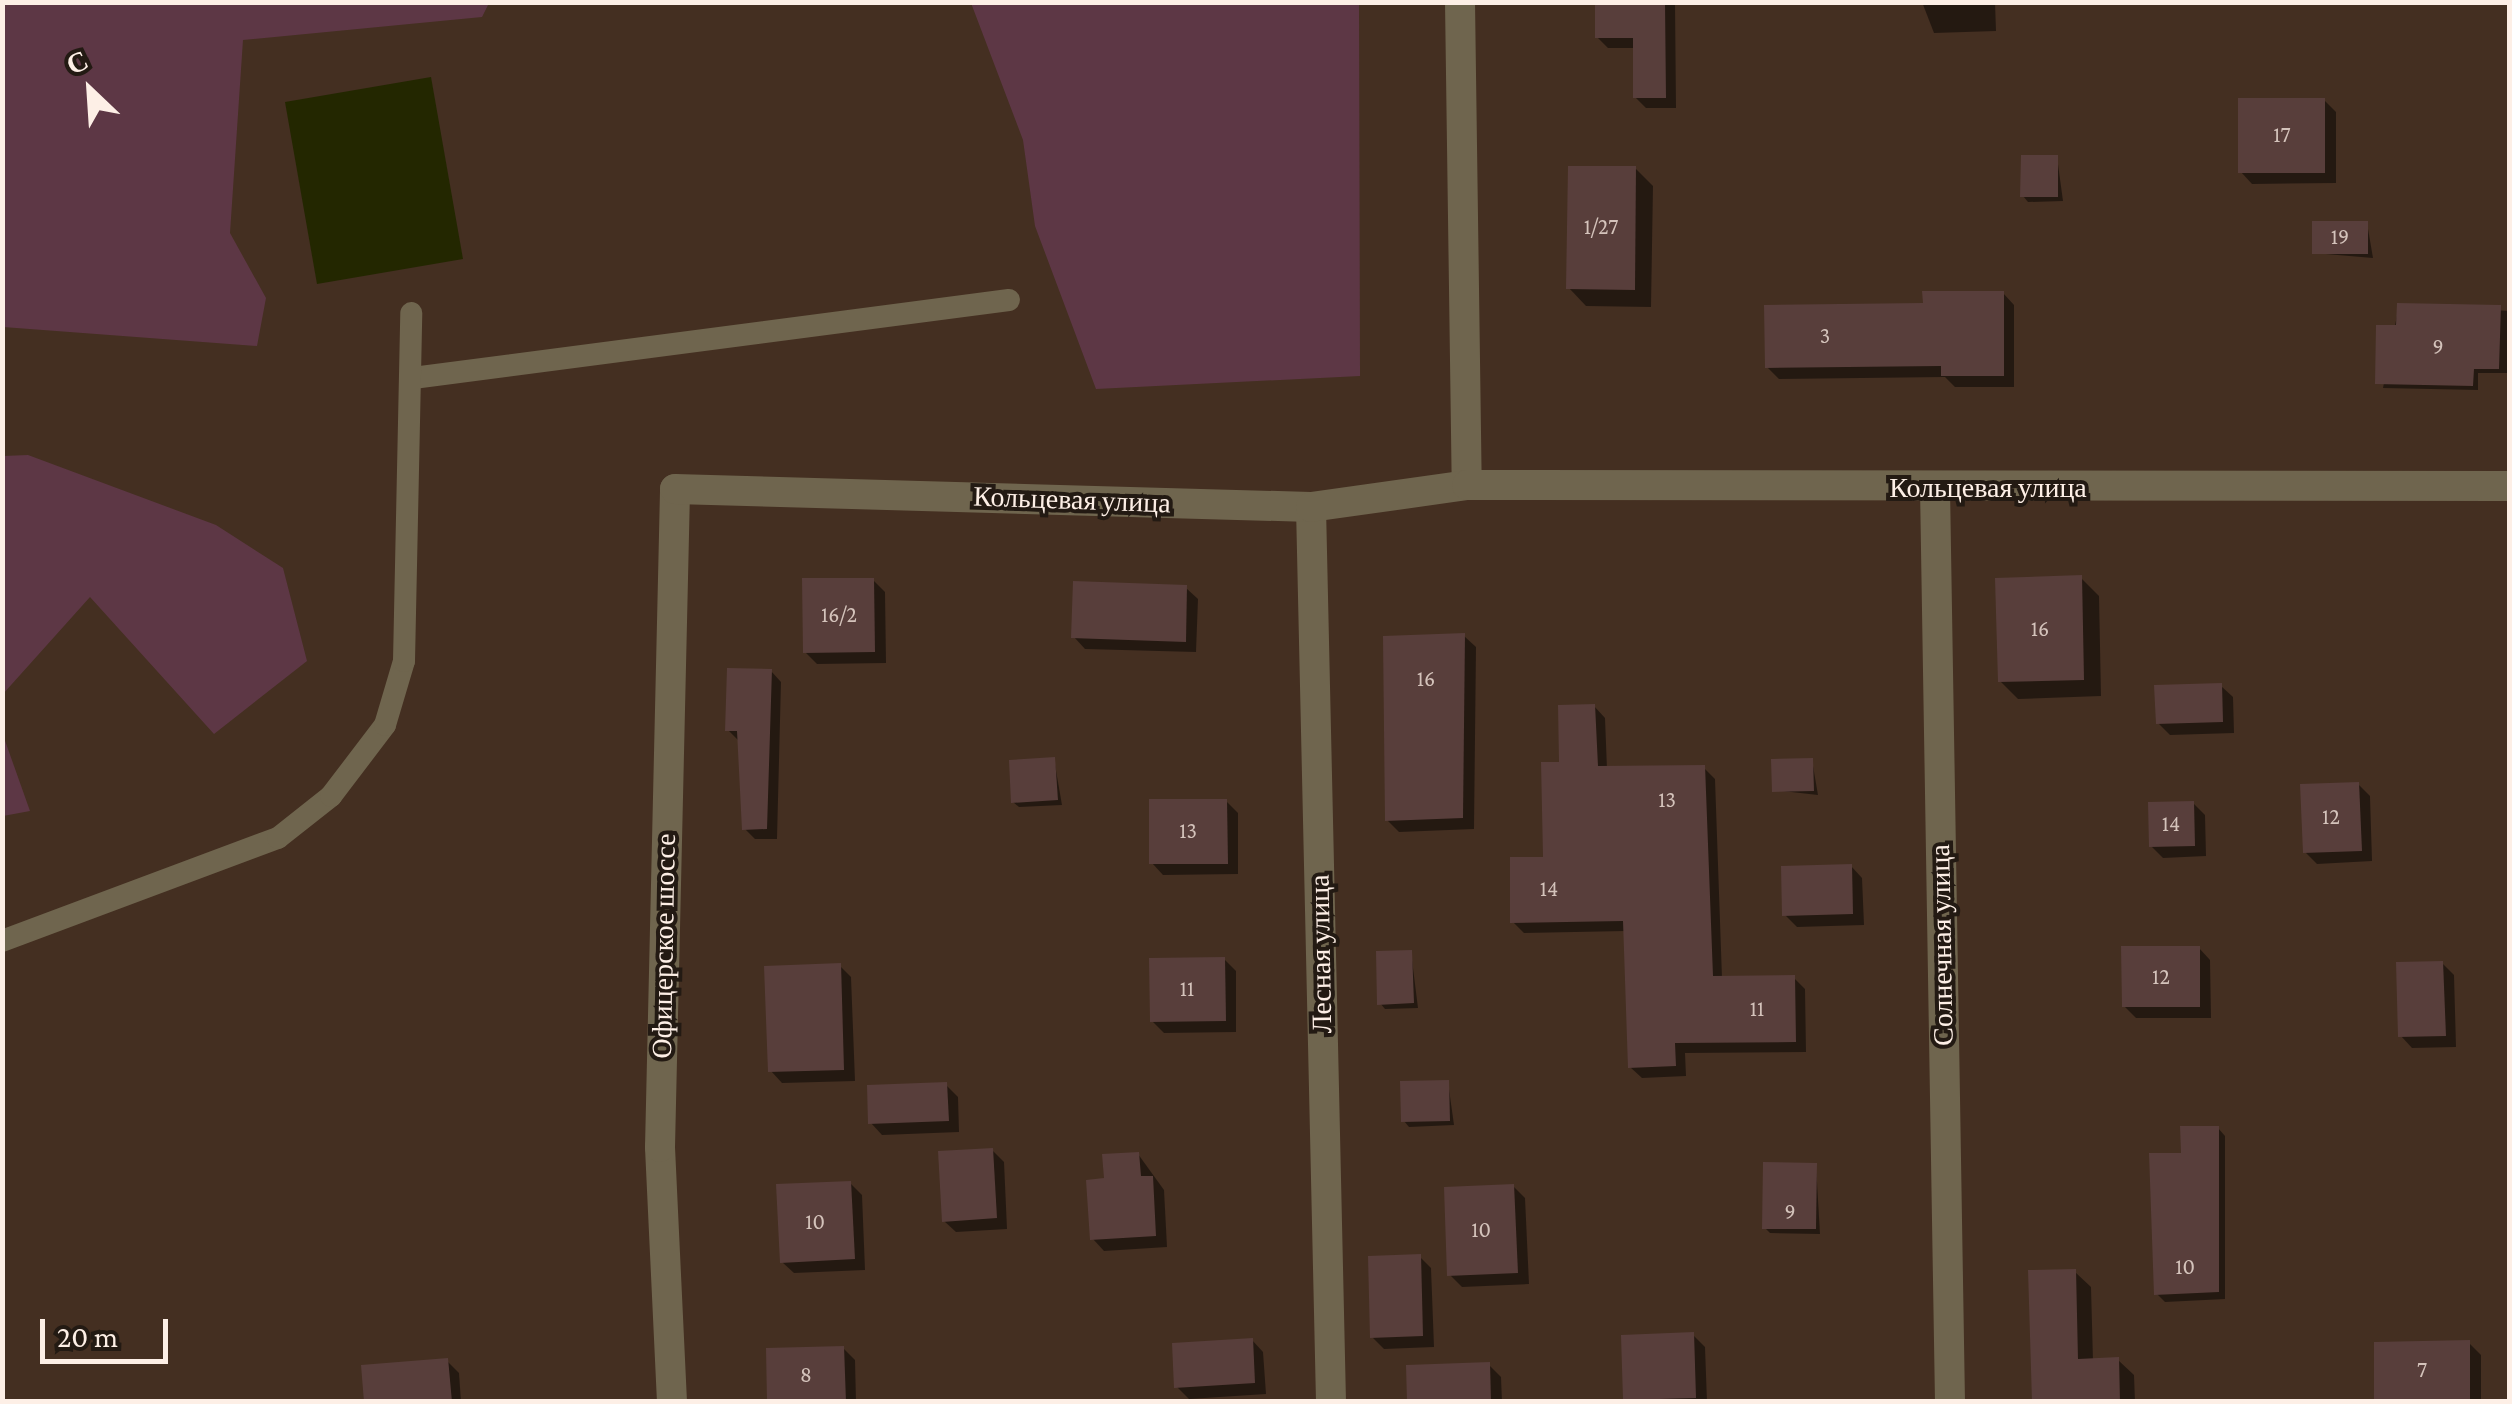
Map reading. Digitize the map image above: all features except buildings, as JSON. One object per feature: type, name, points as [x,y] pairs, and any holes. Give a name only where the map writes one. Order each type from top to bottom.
[{"type":"street","points":[[1460,2],[1467,484]]},
{"type":"street","name":"Кольцевая улица","points":[[674,489],[1311,507],[1467,484],[1934,488],[2510,486]]},
{"type":"street","name":"Солнечная улица","points":[[1934,488],[1950,1402]]},
{"type":"street","name":"Офицерское шоссе","points":[[672,1402],[660,1147],[674,489]]},
{"type":"street","name":"Лесная улица","points":[[1311,507],[1331,1402]]},
{"type":"lane","points":[[413,378],[1009,300]]},
{"type":"lane","points":[[2,940],[278,838],[332,796],[385,725],[404,661],[413,378],[410,313]]},
{"type":"shaded area","points":[[2,3],[489,3],[482,17],[243,40],[230,233],[266,298],[257,346],[3,327]]},
{"type":"shaded area","points":[[971,3],[1359,3],[1360,376],[1096,389],[1035,226],[1023,140]]},
{"type":"shaded area","points":[[431,77],[463,259],[317,284],[285,102]]},
{"type":"shaded area","points":[[28,455],[216,525],[283,568],[307,661],[214,734],[90,597],[3,694],[3,456]]},
{"type":"shaded area","points":[[2,735],[30,811],[3,816]]}]
